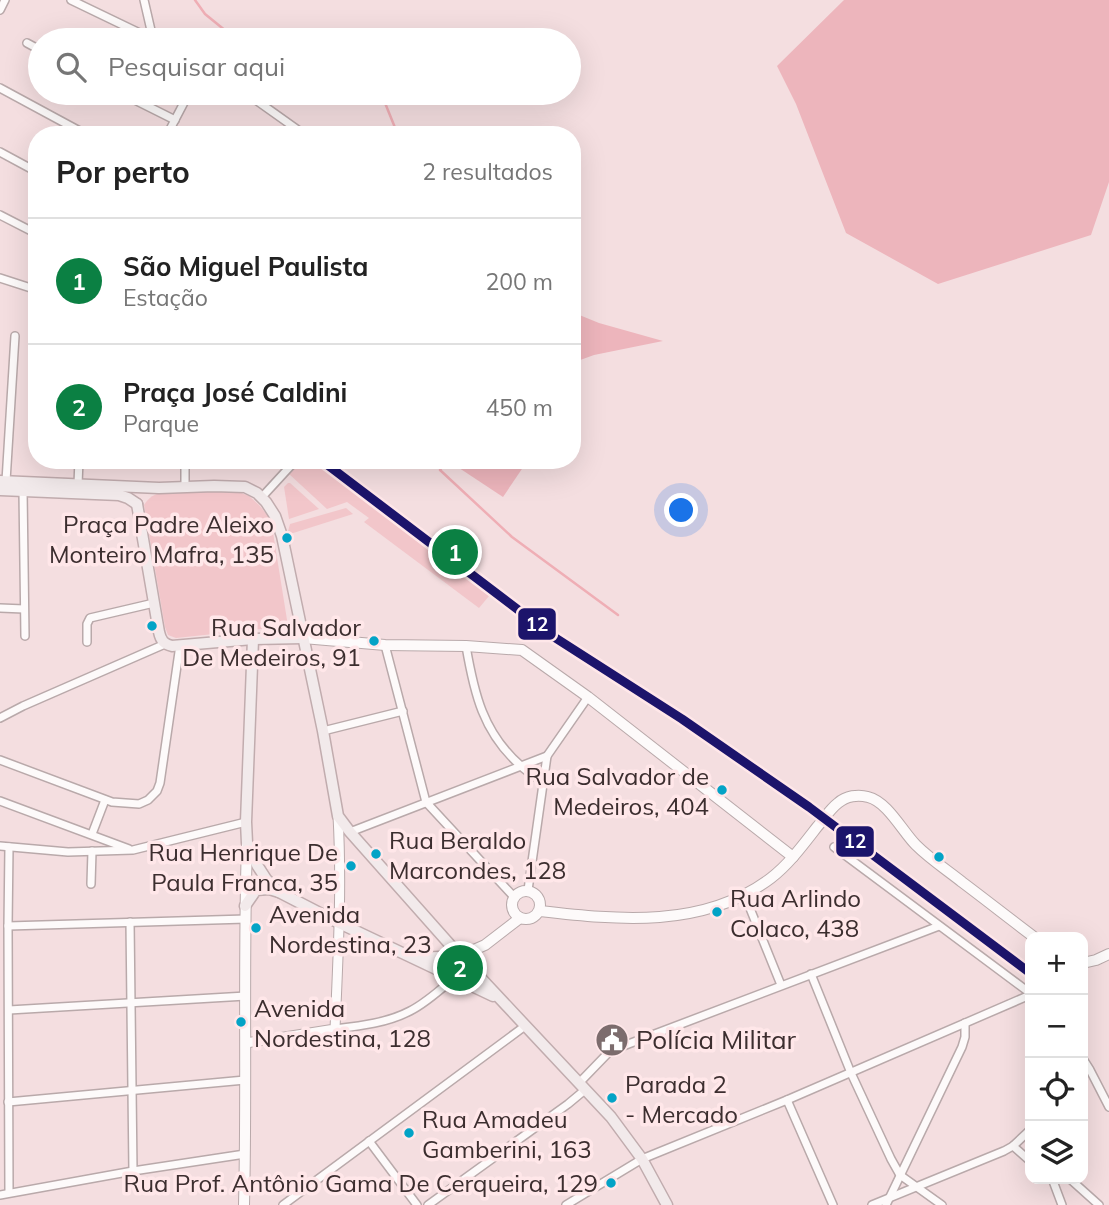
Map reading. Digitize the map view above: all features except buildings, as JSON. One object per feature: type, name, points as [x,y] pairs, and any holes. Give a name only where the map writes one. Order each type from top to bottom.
[{"type":"main road","points":[[2,484],[245,487],[262,497],[275,516],[282,536],[338,816],[349,832],[499,999],[611,1116],[642,1159],[667,1205]]},
{"type":"main road","points":[[2,484],[23,491],[119,495],[137,504]]},
{"type":"main road","points":[[159,488],[145,492],[137,504],[161,640],[165,644],[303,638],[385,645],[522,650],[588,697],[793,857]]},
{"type":"main road","points":[[244,1205],[246,822],[253,639]]},
{"type":"main road","points":[[540,911],[618,918],[669,917],[709,909],[745,896],[793,857],[837,803],[856,796],[869,797],[879,802],[921,850],[1028,932]]},
{"type":"main road","points":[[247,843],[260,872],[279,892]]},
{"type":"main road","points":[[245,906],[256,890],[269,889],[279,892],[499,999]]},
{"type":"main road","points":[[528,890],[539,897],[540,911],[532,918],[520,918],[512,909],[512,902],[518,893],[528,890]]},
{"type":"main road","points":[[415,958],[460,956],[485,945],[520,918]]},
{"type":"main road","points":[[1088,962],[1109,954]]},
{"type":"street","points":[[0,8],[5,0]]},
{"type":"street","points":[[71,0],[129,28]]},
{"type":"street","points":[[144,0],[151,28]]},
{"type":"street","points":[[0,88],[28,103]]},
{"type":"street","points":[[31,105],[70,126]]},
{"type":"street","points":[[145,105],[175,120]]},
{"type":"street","points":[[172,126],[183,105]]},
{"type":"street","points":[[263,105],[292,126]]},
{"type":"street","points":[[0,152],[28,167]]},
{"type":"street","points":[[0,215],[28,229]]},
{"type":"street","points":[[0,278],[28,287]]},
{"type":"street","points":[[2,484],[15,336]]},
{"type":"street","points":[[78,484],[79,469]]},
{"type":"street","points":[[185,469],[185,487]]},
{"type":"street","points":[[262,497],[288,469]]},
{"type":"street","points":[[23,491],[25,636]]},
{"type":"street","points":[[87,642],[87,624],[90,618],[154,603]]},
{"type":"street","points":[[0,608],[24,609]]},
{"type":"street","points":[[0,718],[165,644]]},
{"type":"street","points":[[0,760],[105,800],[139,804],[148,800],[157,791],[160,783],[180,645]]},
{"type":"street","points":[[385,645],[426,802],[514,897]]},
{"type":"street","points":[[466,646],[472,684],[487,724],[520,766],[543,782]]},
{"type":"street","points":[[528,890],[547,756],[588,697]]},
{"type":"street","points":[[323,732],[403,711]]},
{"type":"street","points":[[349,832],[547,756]]},
{"type":"street","points":[[92,834],[105,800]]},
{"type":"street","points":[[0,801],[133,850]]},
{"type":"street","points":[[335,1029],[339,923],[338,816]]},
{"type":"street","points":[[0,846],[68,852],[133,850],[246,822]]},
{"type":"street","points":[[9,847],[9,1192]]},
{"type":"street","points":[[834,847],[1025,990]]},
{"type":"street","points":[[91,884],[92,851]]},
{"type":"street","points":[[745,896],[781,985]]},
{"type":"street","points":[[8,926],[246,919]]},
{"type":"street","points":[[130,922],[133,1171]]},
{"type":"street","points":[[428,1205],[568,1104],[610,1051],[939,926]]},
{"type":"street","points":[[811,974],[851,1073],[900,1175],[942,1205]]},
{"type":"street","points":[[246,1043],[373,1024],[409,1012],[434,996],[454,978]]},
{"type":"street","points":[[566,1205],[642,1159],[851,1073],[1028,995]]},
{"type":"street","points":[[9,1010],[246,996]]},
{"type":"street","points":[[887,1201],[962,1047],[965,1023]]},
{"type":"street","points":[[283,1205],[525,1026]]},
{"type":"street","points":[[1088,1067],[1109,1107]]},
{"type":"street","points":[[8,1102],[245,1080]]},
{"type":"street","points":[[787,1100],[833,1205]]},
{"type":"street","points":[[872,1205],[1004,1151],[1025,1137]]},
{"type":"street","points":[[369,1141],[417,1205]]},
{"type":"street","points":[[1013,1146],[1025,1157]]},
{"type":"street","points":[[0,1195],[245,1154]]},
{"type":"street","points":[[1054,1184],[1062,1205]]},
{"type":"street","points":[[1075,1184],[1098,1205]]},
{"type":"shaded area","points":[[844,0],[1109,0],[1109,182],[1091,235],[938,284],[846,233],[796,104],[777,66]]},
{"type":"shaded area","points":[[581,316],[663,341],[581,360]]},
{"type":"shaded area","points":[[292,469],[325,469],[489,596],[479,608],[364,522],[369,518],[347,502],[327,509],[288,473]]},
{"type":"shaded area","points":[[461,469],[522,469],[503,497]]},
{"type":"shaded area","points":[[288,483],[319,509],[289,519],[284,487]]},
{"type":"shaded area","points":[[236,491],[249,496],[271,520],[288,626],[176,638],[168,635],[144,505],[152,496],[164,492]]},
{"type":"shaded area","points":[[346,508],[353,514],[287,535],[290,524]]},
{"type":"waterway","points":[[195,0],[205,14],[222,28]]},
{"type":"waterway","points":[[386,105],[394,126]]},
{"type":"waterway","points":[[441,469],[512,537],[618,615]]},
{"type":"transit line","name":"12","points":[[333,469],[554,637],[682,719],[809,807],[1025,969]]},
{"type":"place","name":"Praça Padre Aleixo Monteiro Mafra, 135","points":[[287,538]]},
{"type":"place","name":"São Miguel Paulista","points":[[455,552]]},
{"type":"place","name":"Rua Salvador De Medeiros, 91","points":[[374,641]]},
{"type":"place","name":"Rua Salvador de Medeiros, 404","points":[[722,790]]},
{"type":"place","name":"Rua Beraldo Marcondes, 128","points":[[376,854]]},
{"type":"place","name":"Rua Henrique De Paula Franca, 35","points":[[351,866]]},
{"type":"place","name":"Rua Arlindo Colaco, 438","points":[[717,912]]},
{"type":"place","name":"Avenida Nordestina, 23","points":[[256,928]]},
{"type":"place","name":"Praça José Caldini","points":[[460,968]]},
{"type":"place","name":"Avenida Nordestina, 128","points":[[241,1022]]},
{"type":"place","name":"Polícia Militar","points":[[612,1040]]},
{"type":"place","name":"Parada 2 - Mercado","points":[[612,1098]]},
{"type":"place","name":"Rua Amadeu Gamberini, 163","points":[[409,1133]]},
{"type":"place","name":"Rua Prof. Antônio Gama De Cerqueira, 129","points":[[611,1183]]}]
